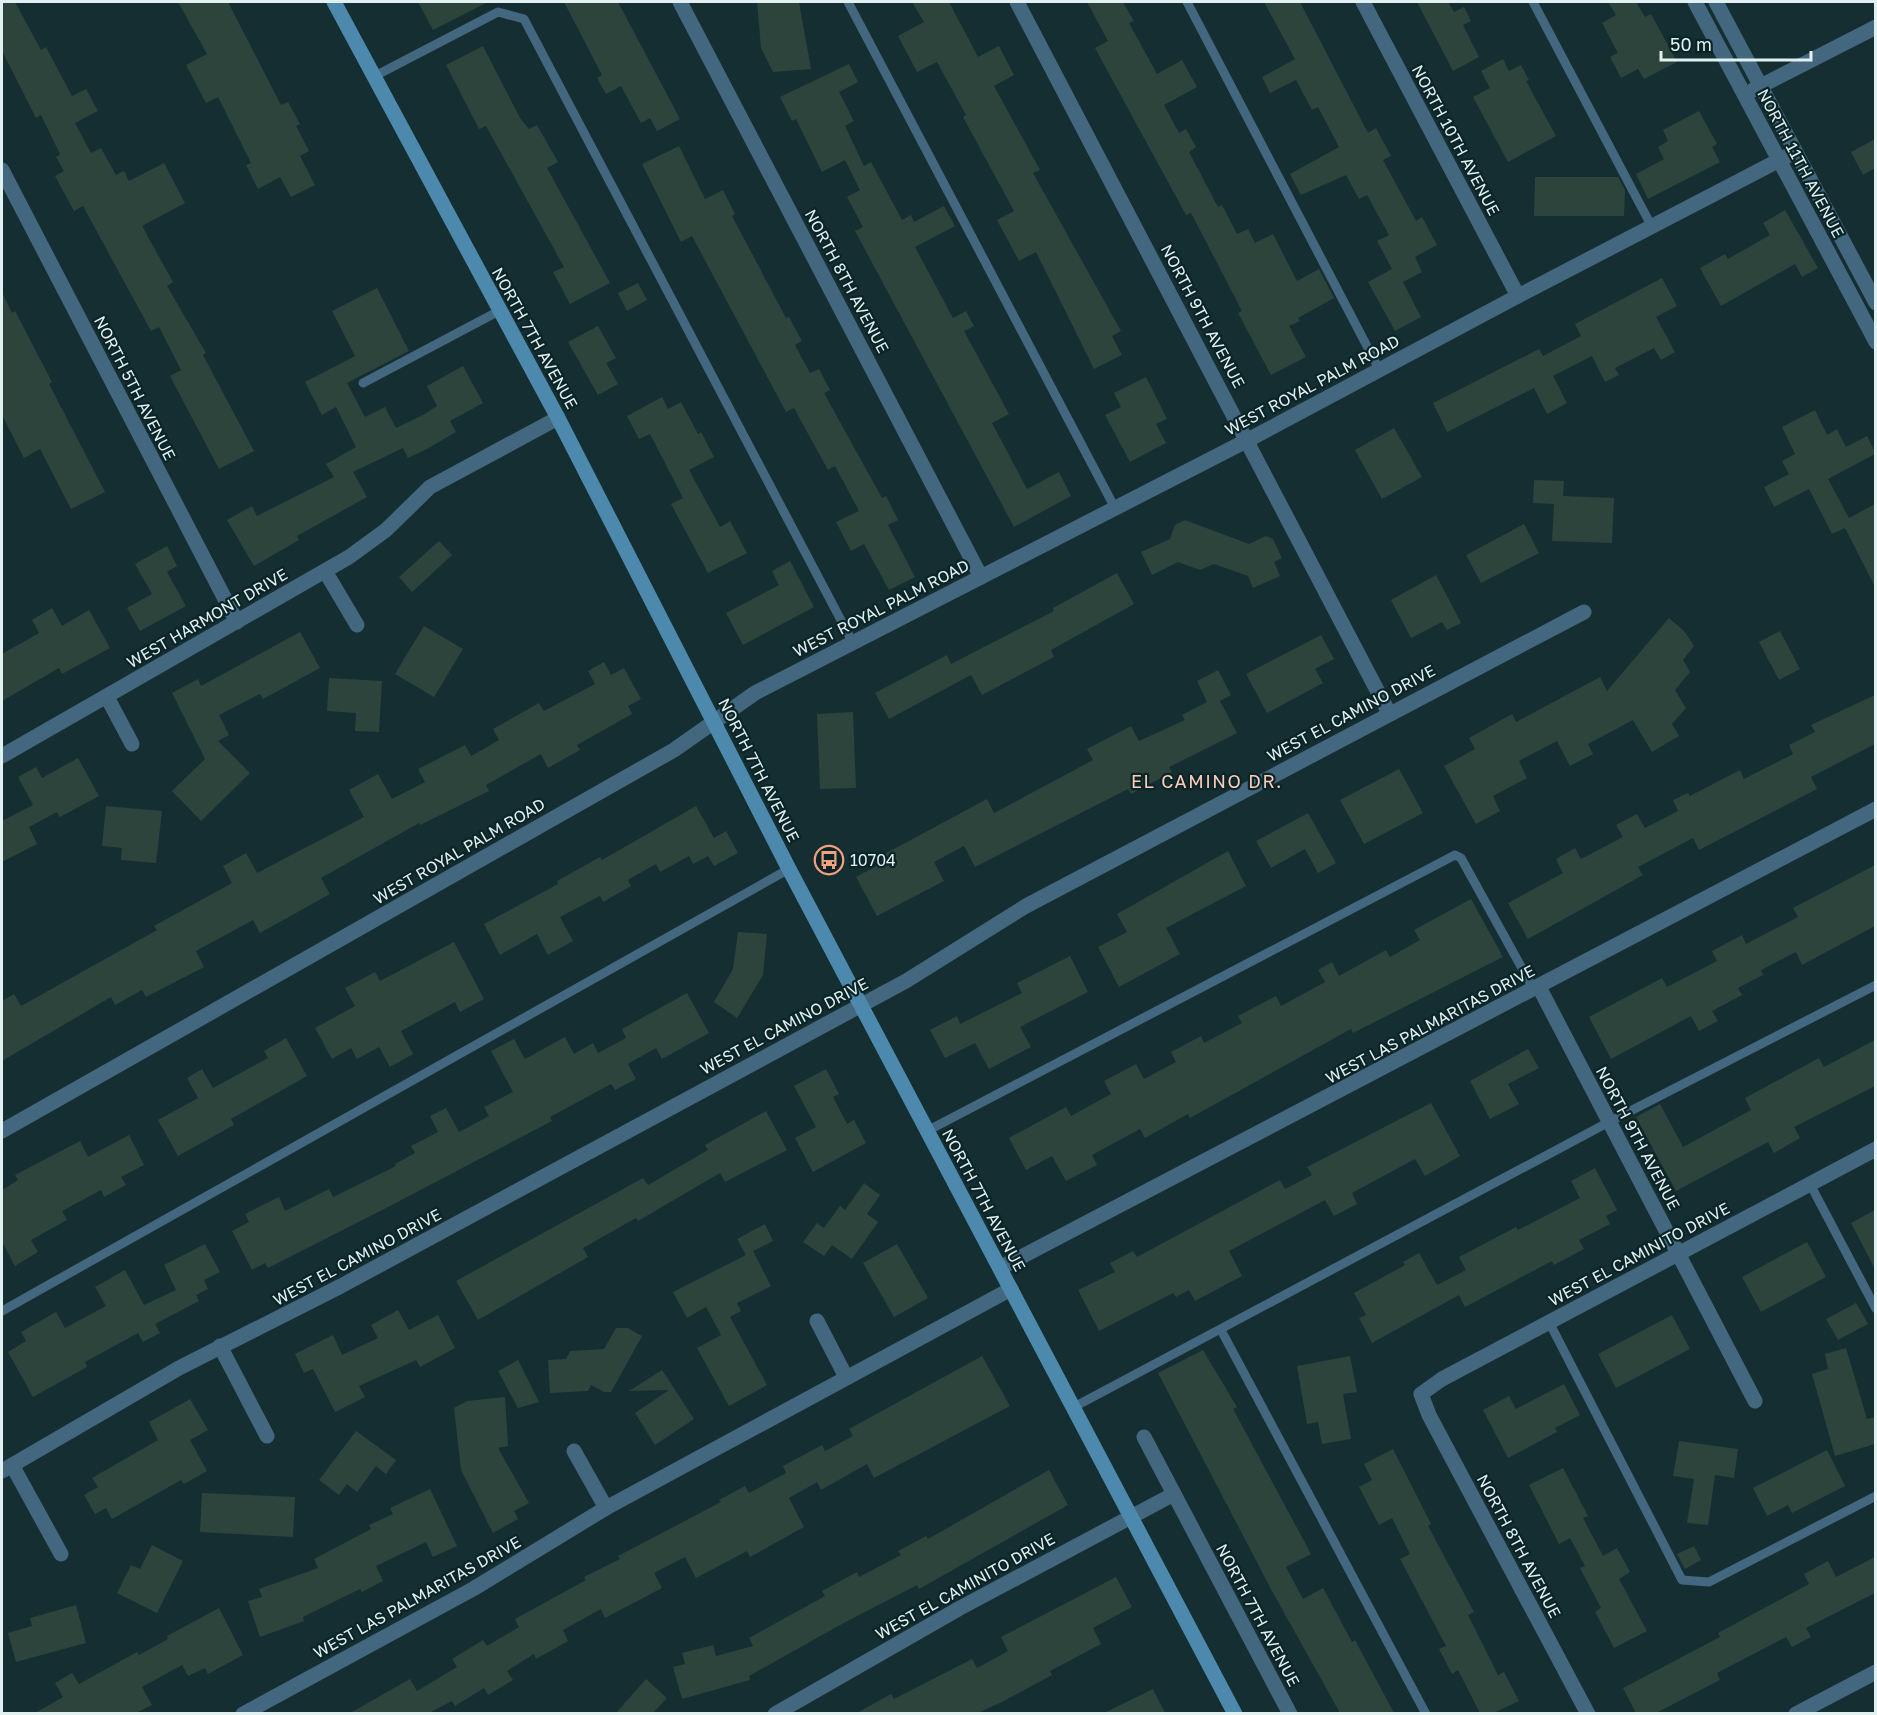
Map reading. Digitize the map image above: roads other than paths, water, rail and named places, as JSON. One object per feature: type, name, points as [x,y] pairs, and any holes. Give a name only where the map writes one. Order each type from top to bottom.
[{"type":"main road","name":"NORTH 7TH AVENUE","points":[[334,2],[558,418],[789,869],[1236,1713]]},
{"type":"street","name":"NORTH 8TH AVENUE","points":[[680,2],[981,577]]},
{"type":"street","name":"NORTH 9TH AVENUE","points":[[1017,2],[1389,713]]},
{"type":"street","name":"NORTH 10TH AVENUE","points":[[1363,2],[1518,296]]},
{"type":"street","name":"NORTH 11TH AVENUE","points":[[1695,2],[1875,342]]},
{"type":"street","name":"NORTH 11TH AVENUE","points":[[1716,2],[1875,303]]},
{"type":"street","points":[[1745,94],[1875,27]]},
{"type":"street","name":"WEST ROYAL PALM ROAD","points":[[2,1131],[674,750],[755,693],[1248,440],[1518,296],[1796,152]]},
{"type":"street","name":"NORTH 5TH AVENUE","points":[[2,170],[237,622]]},
{"type":"street","name":"WEST HARMONT DRIVE","points":[[2,756],[326,571],[386,530],[430,487],[558,418]]},
{"type":"street","points":[[326,571],[357,625]]},
{"type":"street","name":"WEST EL CAMINO DRIVE","points":[[7,1468],[220,1346],[351,1281],[906,981],[1026,906],[1584,612]]},
{"type":"street","points":[[107,697],[132,744]]},
{"type":"street","name":"WEST LAS PALMARITAS DRIVE","points":[[1000,1268],[1875,809]]},
{"type":"street","name":"NORTH 9TH AVENUE","points":[[1536,988],[1755,1401]]},
{"type":"street","name":"WEST EL CAMINITO DRIVE","points":[[1421,1394],[1442,1379],[1875,1149]]},
{"type":"street","name":"WEST LAS PALMARITAS DRIVE","points":[[243,1713],[473,1589],[606,1508],[1011,1289]]},
{"type":"street","points":[[818,1321],[846,1377]]},
{"type":"street","points":[[220,1346],[267,1436]]},
{"type":"street","name":"NORTH 8TH AVENUE","points":[[1421,1394],[1429,1415],[1588,1713]]},
{"type":"street","name":"NORTH 7TH AVENUE","points":[[1144,1437],[1290,1713]]},
{"type":"street","points":[[574,1451],[606,1508]]},
{"type":"street","points":[[7,1468],[61,1554]]},
{"type":"street","name":"WEST EL CAMINITO DRIVE","points":[[775,1713],[960,1608],[1174,1494]]},
{"type":"street","points":[[1796,1713],[1875,1672]]},
{"type":"lane","points":[[848,2],[1115,508]]},
{"type":"lane","points":[[1187,2],[1380,371]]},
{"type":"lane","points":[[1533,2],[1652,227]]},
{"type":"lane","points":[[373,77],[498,12],[524,19],[853,643]]},
{"type":"lane","points":[[363,383],[500,310]]},
{"type":"lane","points":[[927,1131],[1455,855],[1461,858],[1536,988]]},
{"type":"lane","points":[[2,1311],[789,869]]},
{"type":"lane","points":[[1074,1407],[1609,1122],[1875,985]]},
{"type":"lane","points":[[1810,1184],[1875,1309]]},
{"type":"lane","points":[[1549,1322],[1682,1580],[1709,1582],[1875,1496]]},
{"type":"lane","points":[[1221,1330],[1426,1713]]},
{"type":"place","name":"10704","points":[[829,860]]},
{"type":"district","name":"EL CAMINO DR.","points":[[1207,781]]}]
